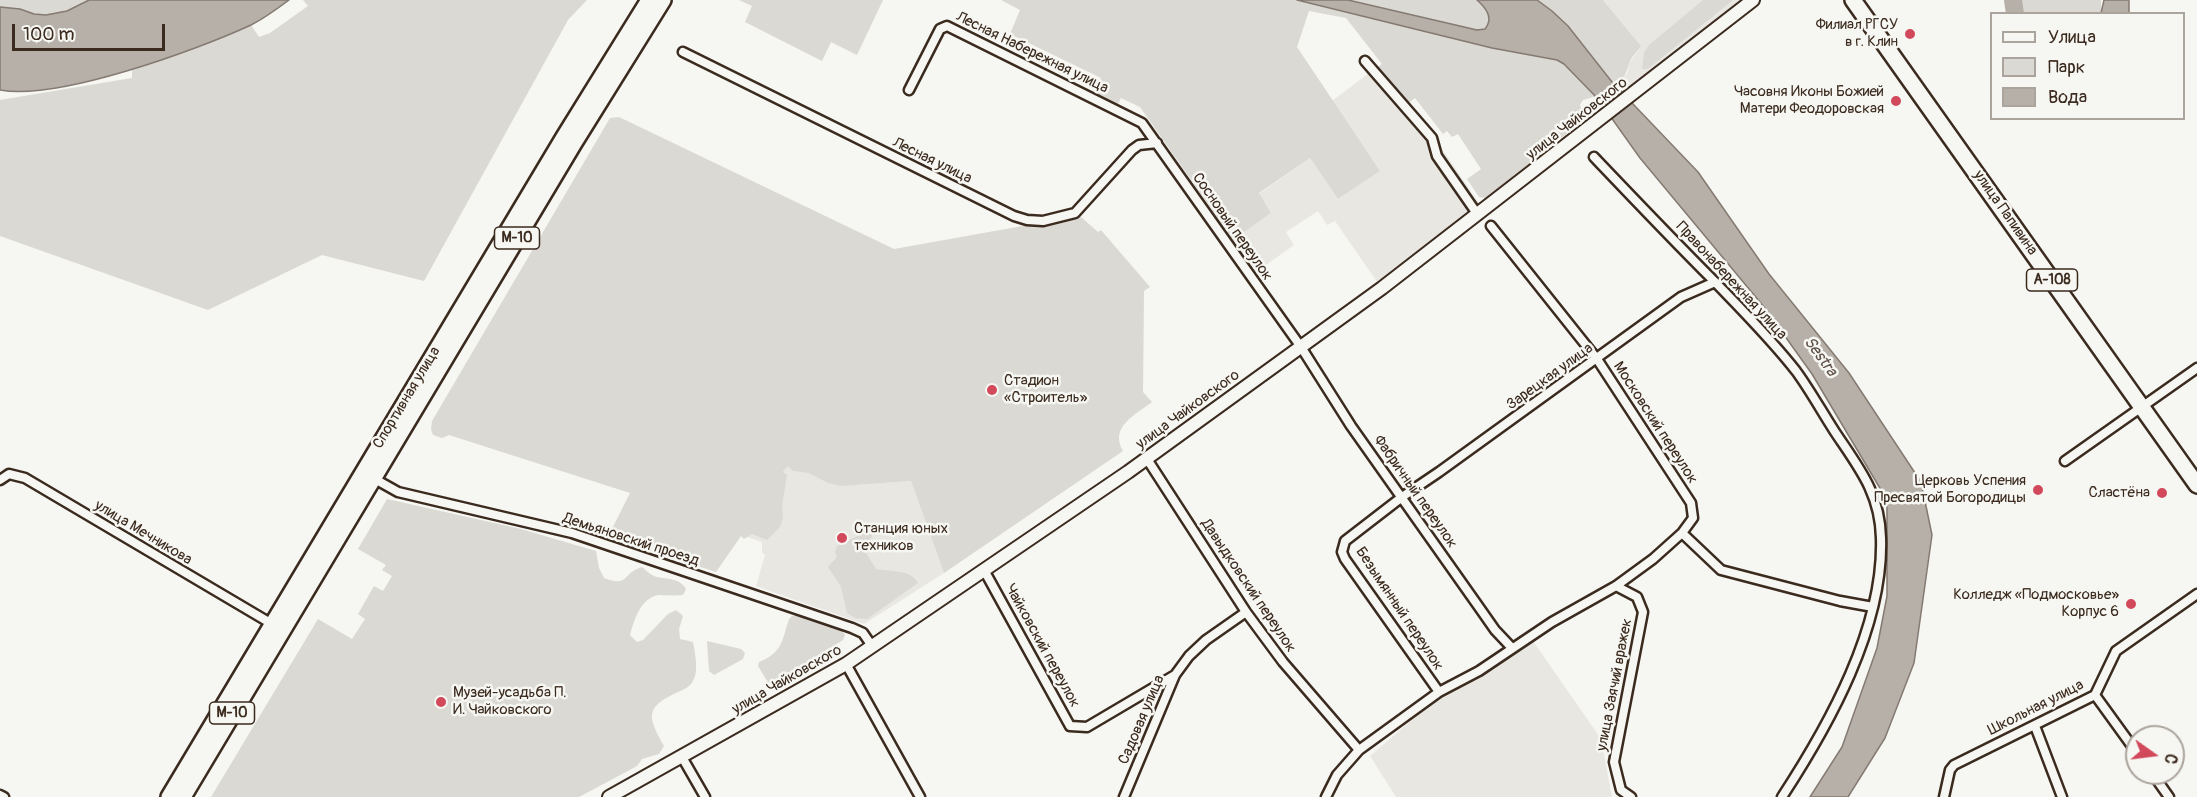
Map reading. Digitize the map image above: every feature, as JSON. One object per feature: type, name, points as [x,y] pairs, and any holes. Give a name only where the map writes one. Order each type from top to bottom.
[{"type":"highway","name":"Спортивная улица","points":[[168,797],[564,137],[649,0]]},
{"type":"highway","name":"Спортивная улица","points":[[183,797],[568,153],[663,0]]},
{"type":"highway","name":"улица Папивина","points":[[1853,0],[2197,486]]},
{"type":"street","name":"улица Чайковского","points":[[609,797],[846,664],[1147,459],[1478,215],[1753,0]]},
{"type":"street","name":"Лесная Набережная улица","points":[[909,90],[940,29],[948,26],[1142,123]]},
{"type":"street","name":"Лесная улица","points":[[683,52],[1003,211],[1028,220],[1043,221],[1075,213],[1132,150],[1139,146],[1156,144]]},
{"type":"street","points":[[1365,61],[1432,138],[1437,149],[1437,156],[1478,215]]},
{"type":"street","name":"Сосновый переулок","points":[[1142,123],[1301,347]]},
{"type":"street","name":"Правонабережная улица","points":[[1594,158],[1745,311],[1796,372],[1862,470],[1873,492],[1881,537],[1880,563],[1873,607],[1858,657],[1812,751],[1782,797]]},
{"type":"street","name":"Московский переулок","points":[[1326,797],[1337,775],[1359,750],[1439,692],[1479,671],[1552,622],[1616,586],[1653,560],[1682,533],[1693,518],[1691,503],[1597,359],[1491,226]]},
{"type":"street","name":"Зарецкая улица","points":[[1402,496],[1439,472],[1681,297],[1715,282]]},
{"type":"street","name":"Фабричный переулок","points":[[1301,347],[1352,426],[1495,630],[1512,648]]},
{"type":"street","points":[[2065,461],[2197,368]]},
{"type":"street","name":"Давыдковский переулок","points":[[1147,459],[1246,612],[1283,663],[1359,750]]},
{"type":"street","name":"улица Мечникова","points":[[0,480],[9,474],[25,478],[272,624]]},
{"type":"street","name":"Демьяновский проезд","points":[[373,478],[398,492],[562,531],[647,558],[852,628],[863,633],[872,646]]},
{"type":"street","name":"Безымянный переулок","points":[[1402,496],[1345,541],[1342,552],[1439,692]]},
{"type":"street","points":[[1682,533],[1721,570],[1839,601],[1873,607]]},
{"type":"street","name":"Чайковский переулок","points":[[984,570],[1070,726],[1087,727],[1175,675]]},
{"type":"street","name":"улица Заячий вражек","points":[[1616,586],[1637,597],[1643,612],[1614,762],[1621,790],[1631,797]]},
{"type":"street","name":"Школьная улица","points":[[1944,797],[1950,770],[1954,765],[2095,694],[2115,651],[2197,594]]},
{"type":"street","name":"Садовая улица","points":[[1124,797],[1175,675],[1189,656],[1206,640],[1246,612]]},
{"type":"street","points":[[846,664],[920,797]]},
{"type":"street","points":[[2095,694],[2125,736]]},
{"type":"street","points":[[2035,726],[2062,797]]},
{"type":"street","points":[[682,757],[705,797]]},
{"type":"street","points":[[0,795],[4,797]]},
{"type":"shaded area","points":[[1603,0],[1743,0],[1625,96],[1612,82],[1627,74],[1629,64],[1641,46]]},
{"type":"shaded area","points":[[1373,70],[1405,105],[1408,103],[1431,129],[1482,208],[1380,286],[1335,221],[1327,225],[1318,211],[1286,232],[1294,245],[1256,272],[1233,240],[1271,213],[1259,194],[1310,158],[1338,199],[1380,171],[1332,101]]},
{"type":"shaded area","name":"Станция юных техников","points":[[798,450],[853,485],[911,481],[944,573],[864,624],[756,586],[765,555],[762,552],[762,542],[741,535]]},
{"type":"shaded area","points":[[1533,641],[1601,739],[1612,797],[1396,797],[1370,756],[1440,696],[1480,676]]},
{"type":"green space","points":[[0,0],[89,0],[67,11],[46,15],[0,7]]},
{"type":"green space","points":[[303,0],[587,0],[568,20],[424,281],[322,255],[208,310],[0,236],[0,100],[132,78],[132,68],[180,53],[251,25],[259,37],[270,33],[308,6]]},
{"type":"green space","points":[[739,0],[883,0],[857,55],[831,42],[822,61],[745,22],[752,6]]},
{"type":"green space","points":[[1001,0],[1297,0],[1492,48],[1557,60],[1564,64],[1598,99],[1593,97],[1583,100],[1580,105],[1583,114],[1580,123],[1490,195],[1485,198],[1479,197],[1467,179],[1481,169],[1458,134],[1452,137],[1447,131],[1443,134],[1415,98],[1405,106],[1373,70],[1382,64],[1346,18],[1309,11],[1297,47],[1380,171],[1338,199],[1310,158],[1259,193],[1271,213],[1233,240],[1140,107],[1121,98],[1117,106],[1095,94],[1101,78],[1010,34],[1020,10]]},
{"type":"green space","points":[[1348,0],[1477,0],[1486,10],[1489,21],[1485,29],[1477,30]]},
{"type":"green space","points":[[1537,0],[1603,0],[1641,46],[1631,59],[1624,76],[1612,82],[1559,17]]},
{"type":"green space","points":[[1703,0],[1733,0],[1648,69],[1642,69],[1644,53],[1649,45]]},
{"type":"green space","points":[[2020,0],[2101,0],[2101,12],[2022,12]]},
{"type":"green space","points":[[619,117],[894,249],[1028,225],[1040,227],[1081,217],[1098,232],[1101,230],[1150,287],[1144,291],[1143,392],[1152,402],[1126,422],[1122,428],[1119,435],[1123,451],[944,573],[911,481],[841,486],[828,483],[809,473],[793,471],[788,466],[783,472],[787,475],[780,527],[767,540],[752,534],[744,539],[741,536],[716,572],[608,537],[630,493],[449,435],[442,438],[433,435],[432,421],[610,118]]},
{"type":"green space","name":"Музей-усадьба П. И. Чайковского","points":[[387,499],[521,529],[596,551],[599,568],[604,578],[612,581],[622,580],[642,567],[654,576],[680,582],[686,589],[683,595],[659,595],[647,600],[639,610],[630,635],[637,642],[643,640],[668,614],[676,610],[683,616],[679,629],[680,639],[693,642],[696,667],[692,683],[687,688],[667,697],[652,713],[654,727],[664,746],[659,754],[642,759],[637,766],[579,797],[211,797],[318,619],[352,639],[365,619],[358,614],[374,586],[383,591],[392,576],[382,570],[386,565],[358,549]]},
{"type":"green space","points":[[869,524],[874,529],[864,550],[876,569],[906,573],[918,583],[867,619],[855,618],[847,613],[841,587],[828,567],[837,557],[835,552],[837,546],[864,533],[863,527]]},
{"type":"green space","points":[[798,615],[841,630],[845,635],[843,640],[769,684],[758,666],[759,662],[777,650],[789,619]]},
{"type":"green space","points":[[707,641],[741,649],[745,653],[743,659],[714,675],[709,671]]},
{"type":"water","points":[[89,0],[289,0],[251,25],[197,47],[127,71],[56,88],[25,91],[0,90],[0,7],[46,15],[67,11]]},
{"type":"water","points":[[1297,0],[1348,0],[1477,30],[1485,29],[1489,17],[1477,0],[1537,0],[1568,26],[1612,82],[1698,172],[1769,274],[1849,373],[1921,482],[1932,535],[1914,663],[1885,738],[1848,797],[1810,797],[1842,747],[1877,648],[1887,596],[1887,500],[1812,374],[1764,307],[1640,158],[1598,99],[1564,64],[1557,60],[1492,48]]},
{"type":"water","points":[[2104,0],[2129,0],[2129,12],[2101,12]]},
{"type":"waterway","name":"Sestra","points":[[2013,0],[2015,12]]},
{"type":"place","name":"Филиал РГСУ в г. Клин","points":[[1910,34]]},
{"type":"place","name":"Часовня Иконы Божией Матери Феодоровская","points":[[1896,101]]},
{"type":"place","name":"Стадион «Строитель»","points":[[992,390]]},
{"type":"place","name":"Церковь Успения Пресвятой Богородицы","points":[[2038,490]]},
{"type":"place","name":"Сластёна","points":[[2162,493]]},
{"type":"place","name":"Станция юных техников","points":[[842,538]]},
{"type":"place","name":"Колледж «Подмосковье» Корпус 6","points":[[2131,604]]},
{"type":"place","name":"Музей-усадьба П. И. Чайковского","points":[[441,702]]}]
